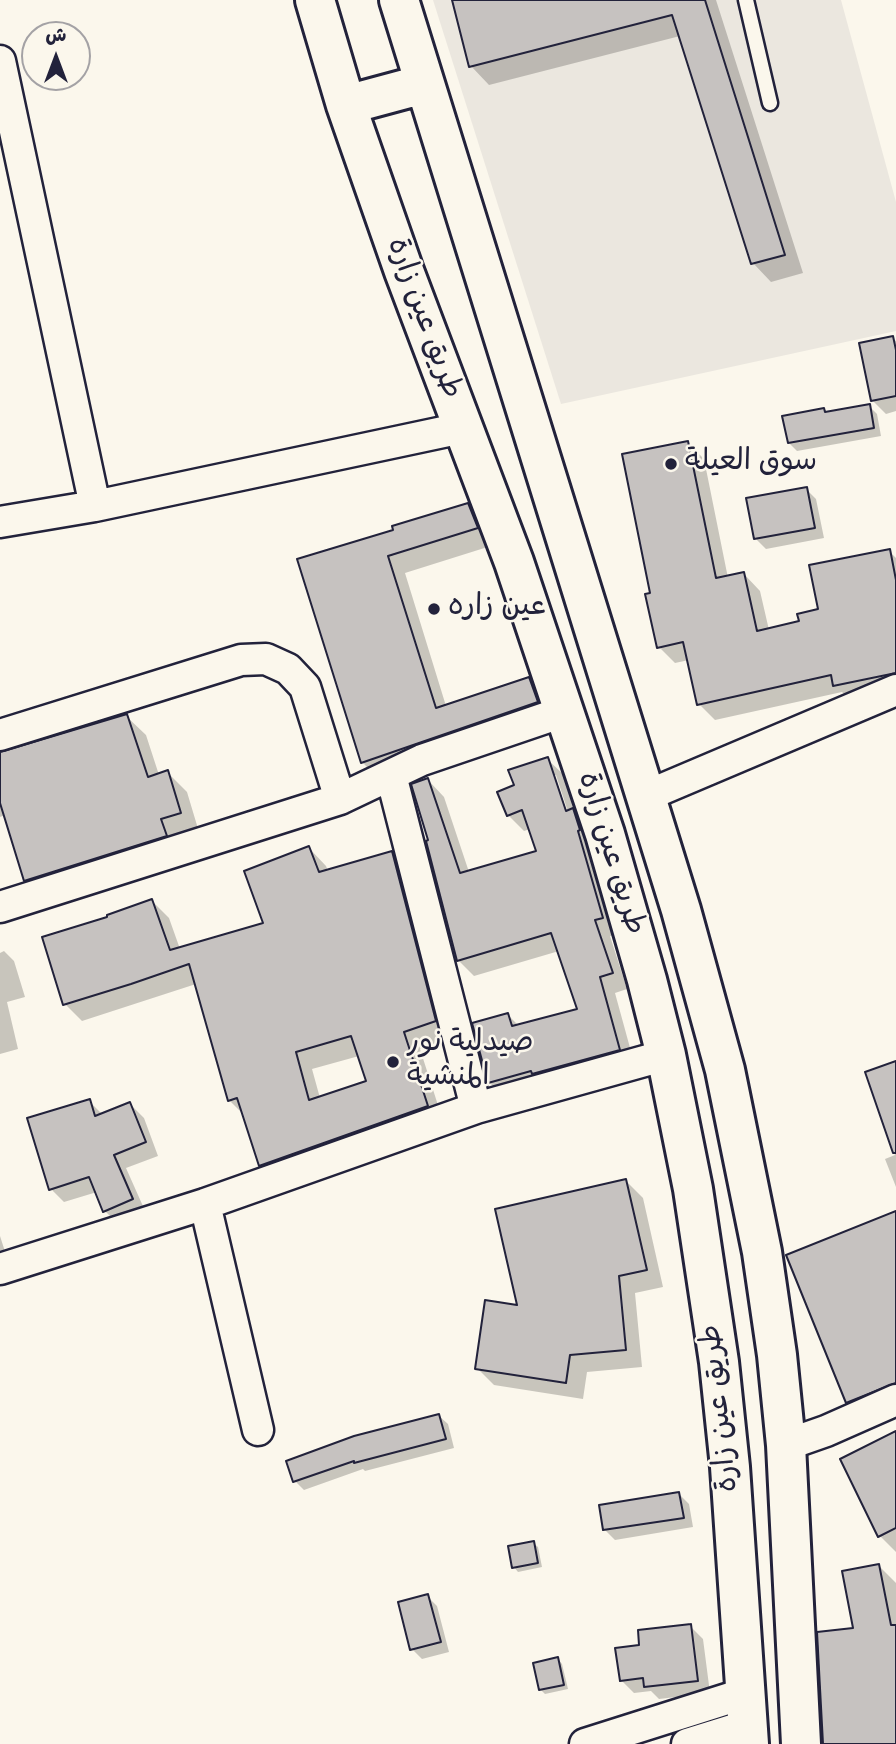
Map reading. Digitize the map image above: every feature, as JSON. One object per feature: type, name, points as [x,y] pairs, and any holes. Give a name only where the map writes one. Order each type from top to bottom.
[{"type":"main road","name":"طريق عين زارة","points":[[315,0],[346,105],[462,428],[514,562],[627,907],[666,1055],[693,1189],[719,1362],[730,1467],[748,1721]]},
{"type":"main road","name":"طريق عين زارة","points":[[399,0],[706,995],[744,1156],[777,1355],[786,1445],[801,1744]]},
{"type":"main road","points":[[346,105],[425,84]]},
{"type":"street","points":[[0,61],[95,506]]},
{"type":"street","points":[[0,522],[95,506],[462,428]]},
{"type":"street","points":[[0,735],[241,660],[266,659],[288,669],[305,687],[340,799]]},
{"type":"street","points":[[646,796],[896,690]]},
{"type":"street","points":[[0,907],[340,799],[422,760],[563,712]]},
{"type":"street","points":[[390,775],[476,1108]]},
{"type":"street","points":[[0,1269],[205,1204],[476,1108],[666,1055]]},
{"type":"street","points":[[205,1204],[258,1430]]},
{"type":"street","points":[[786,1445],[896,1400]]},
{"type":"street","points":[[585,1744],[702,1730],[748,1721]]},
{"type":"lane","points":[[746,0],[770,103]]},
{"type":"shaded area","points":[[433,0],[841,0],[896,202],[896,331],[561,404]]},
{"type":"building","points":[[452,0],[705,0],[785,255],[751,264],[672,15],[469,67]]},
{"type":"building","points":[[893,336],[896,350],[896,396],[871,401],[859,343]]},
{"type":"building","points":[[870,404],[874,428],[788,443],[782,416],[824,408],[825,412]]},
{"type":"building","points":[[688,441],[716,578],[744,572],[757,631],[799,621],[797,614],[818,609],[809,565],[890,549],[896,580],[896,673],[833,686],[831,675],[697,705],[683,642],[657,648],[645,594],[650,593],[622,454]]},
{"type":"building","points":[[807,487],[815,528],[754,539],[746,498]]},
{"type":"building","points":[[468,503],[478,528],[388,556],[436,708],[529,677],[538,702],[361,763],[297,559],[393,530],[392,526]]},
{"type":"building","points":[[127,714],[148,777],[168,770],[181,813],[161,819],[167,836],[24,881],[0,803],[0,752]]},
{"type":"building","points":[[548,757],[566,811],[573,808],[603,918],[595,920],[613,973],[600,977],[620,1050],[488,1083],[472,1023],[508,1013],[512,1026],[577,1009],[551,933],[457,961],[426,841],[428,840],[411,784],[428,778],[460,873],[536,851],[522,810],[507,816],[497,792],[514,785],[508,770]]},
{"type":"building","points":[[309,846],[319,872],[392,851],[436,1021],[404,1032],[428,1106],[259,1166],[237,1098],[228,1101],[189,964],[63,1005],[42,937],[107,917],[152,899],[170,950],[263,923],[244,871]],"holes":[[[351,1036],[366,1081],[309,1100],[296,1052]]]},
{"type":"building","points":[[896,1061],[896,1153],[893,1153],[865,1072]]},
{"type":"building","points":[[90,1099],[95,1116],[130,1102],[146,1142],[114,1155],[133,1199],[103,1212],[89,1177],[49,1190],[27,1118]]},
{"type":"building","points":[[626,1179],[647,1270],[619,1276],[626,1350],[570,1355],[566,1383],[475,1369],[485,1300],[517,1305],[495,1209]]},
{"type":"building","points":[[896,1211],[896,1383],[846,1403],[786,1255]]},
{"type":"building","points":[[439,1414],[446,1439],[354,1461],[293,1482],[286,1461],[354,1436]]},
{"type":"building","points":[[896,1431],[896,1528],[878,1537],[840,1459]]},
{"type":"building","points":[[679,1492],[684,1518],[603,1530],[599,1505]]},
{"type":"building","points":[[534,1541],[538,1563],[512,1568],[508,1546]]},
{"type":"building","points":[[879,1564],[891,1625],[896,1625],[896,1744],[823,1744],[817,1632],[853,1628],[842,1571]]},
{"type":"building","points":[[428,1594],[441,1642],[410,1650],[398,1602]]},
{"type":"building","points":[[691,1624],[698,1681],[644,1687],[643,1678],[620,1681],[615,1648],[639,1645],[638,1630]]},
{"type":"building","points":[[558,1657],[564,1685],[539,1690],[533,1663]]},
{"type":"place","name":"سوق العيلة","points":[[671,464]]},
{"type":"place","name":"عين زاره","points":[[434,609]]},
{"type":"place","name":"صيدلية نور المنشية","points":[[393,1062]]}]
